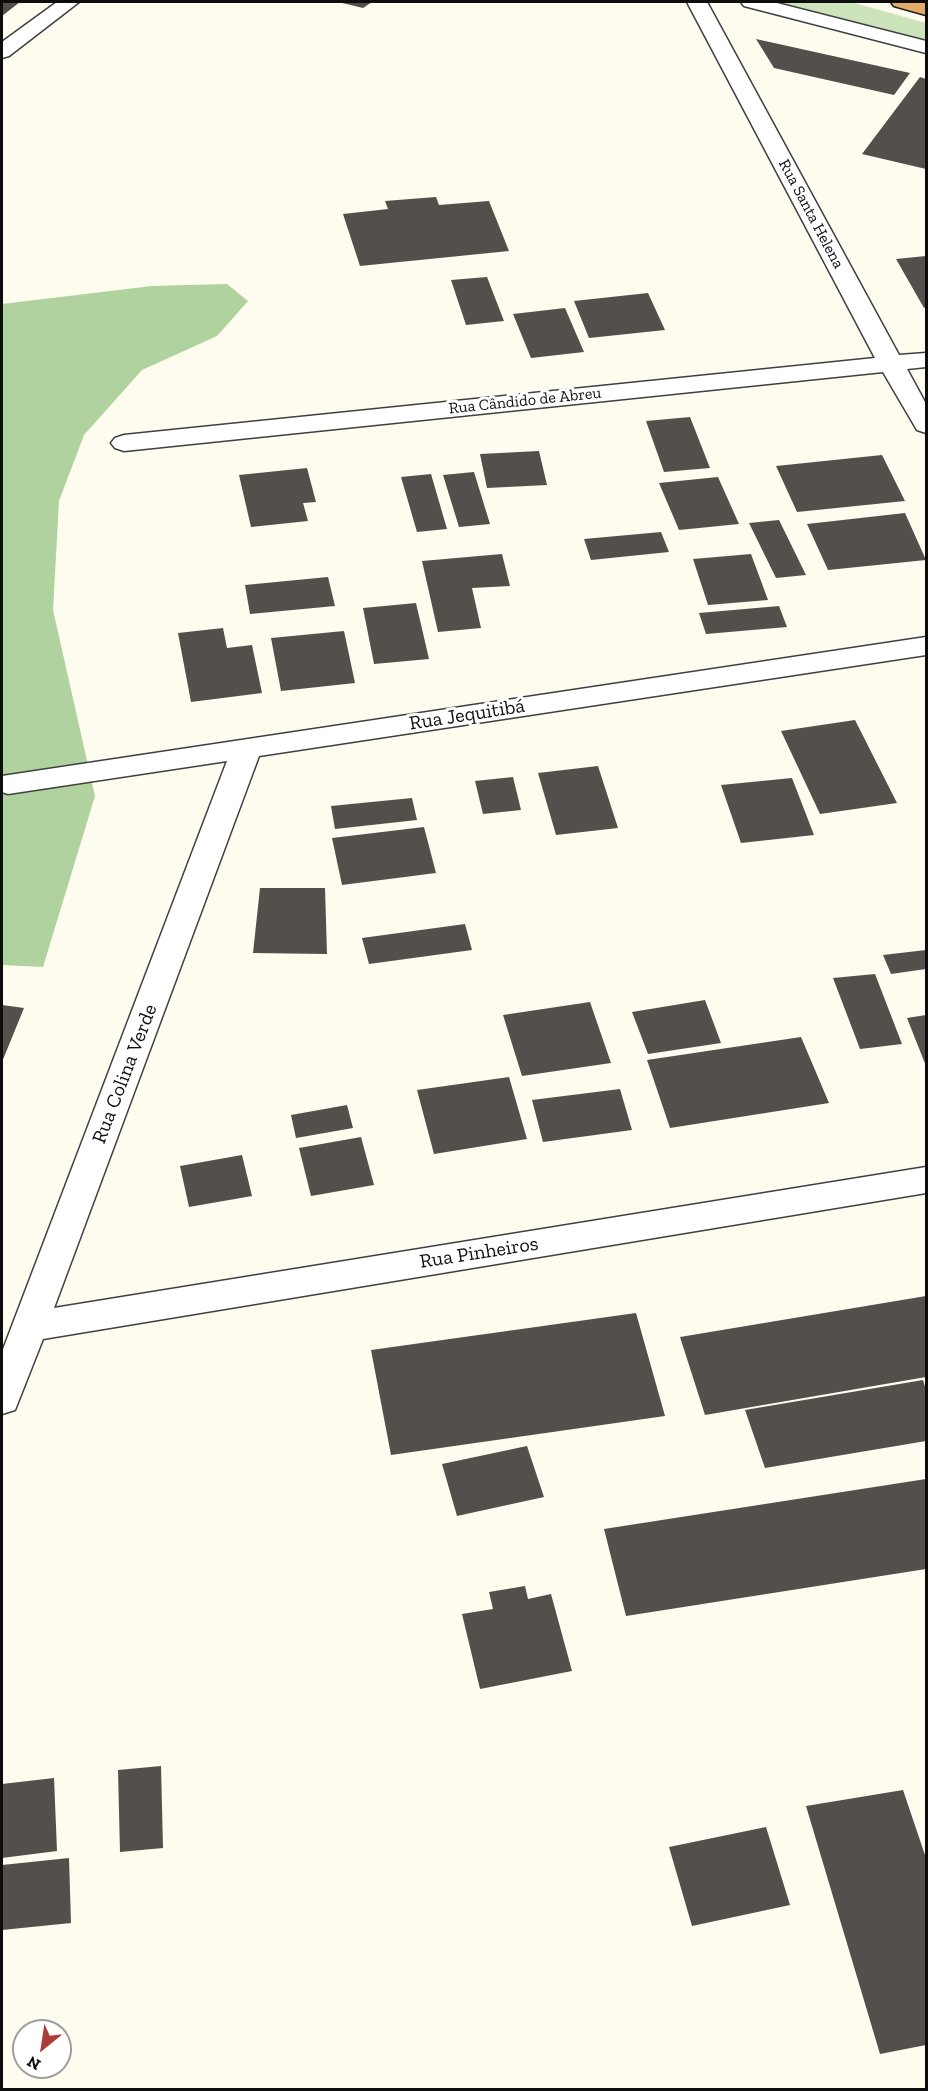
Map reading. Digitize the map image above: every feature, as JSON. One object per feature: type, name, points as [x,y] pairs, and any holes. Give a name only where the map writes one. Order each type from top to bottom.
[{"type":"highway","points":[[901,2],[927,9]]},
{"type":"street","points":[[2,52],[69,2]]},
{"type":"street","name":"Rua Santa Helena","points":[[697,2],[891,364],[927,425]]},
{"type":"street","points":[[751,2],[927,47]]},
{"type":"street","name":"Rua Cândido de Abreu","points":[[124,443],[927,360]]},
{"type":"street","name":"Rua Jequitibá","points":[[8,784],[927,646]]},
{"type":"street","name":"Rua Colina Verde","points":[[2,1399],[247,748]]},
{"type":"street","name":"Rua Pinheiros","points":[[31,1326],[927,1180]]},
{"type":"green space","points":[[779,2],[851,2],[926,23],[926,40]]},
{"type":"green space","points":[[227,284],[248,301],[217,336],[142,370],[84,435],[59,501],[53,610],[95,796],[43,967],[2,965],[2,304],[152,286]]},
{"type":"building","points":[[2,2],[20,2],[2,16]]},
{"type":"building","points":[[338,2],[372,2],[363,8]]},
{"type":"building","points":[[756,39],[910,73],[894,95],[774,68]]},
{"type":"building","points":[[920,77],[926,79],[926,169],[862,154]]},
{"type":"building","points":[[436,197],[439,205],[489,201],[509,251],[360,266],[343,214],[388,209],[385,201]]},
{"type":"building","points":[[926,256],[926,307],[924,308],[896,259]]},
{"type":"building","points":[[487,277],[504,321],[466,325],[451,280]]},
{"type":"building","points":[[648,293],[665,330],[589,338],[574,301]]},
{"type":"building","points":[[565,308],[584,352],[531,358],[513,314]]},
{"type":"building","points":[[690,417],[710,468],[664,472],[646,421]]},
{"type":"building","points":[[539,451],[547,485],[487,488],[480,454]]},
{"type":"building","points":[[882,455],[905,501],[797,512],[776,466]]},
{"type":"building","points":[[307,468],[316,502],[303,503],[308,521],[251,527],[239,475]]},
{"type":"building","points":[[474,472],[490,524],[459,527],[443,475]]},
{"type":"building","points":[[431,474],[447,529],[417,532],[401,477]]},
{"type":"building","points":[[718,477],[739,524],[679,530],[659,483]]},
{"type":"building","points":[[905,513],[926,560],[828,570],[807,524]]},
{"type":"building","points":[[779,520],[806,575],[776,578],[749,523]]},
{"type":"building","points":[[661,532],[669,552],[591,560],[584,539]]},
{"type":"building","points":[[502,554],[510,586],[472,588],[481,628],[438,632],[422,561]]},
{"type":"building","points":[[751,554],[768,600],[708,605],[693,559]]},
{"type":"building","points":[[328,577],[335,606],[250,614],[245,585]]},
{"type":"building","points":[[416,603],[429,659],[374,664],[363,608]]},
{"type":"building","points":[[779,606],[787,627],[706,634],[699,613]]},
{"type":"building","points":[[223,628],[227,648],[252,645],[262,693],[191,702],[178,633]]},
{"type":"building","points":[[344,631],[355,683],[281,691],[271,638]]},
{"type":"building","points":[[855,720],[897,803],[820,814],[781,731]]},
{"type":"building","points":[[598,766],[618,828],[556,835],[538,773]]},
{"type":"building","points":[[513,777],[521,810],[483,814],[475,781]]},
{"type":"building","points":[[792,778],[814,835],[741,843],[721,785]]},
{"type":"building","points":[[412,798],[417,820],[335,829],[331,806]]},
{"type":"building","points":[[424,827],[436,873],[342,885],[332,838]]},
{"type":"building","points":[[260,888],[325,888],[327,954],[253,953]]},
{"type":"building","points":[[465,924],[472,950],[369,964],[362,938]]},
{"type":"building","points":[[926,950],[926,969],[891,974],[883,955]]},
{"type":"building","points":[[875,974],[902,1044],[860,1049],[833,978]]},
{"type":"building","points":[[705,1000],[721,1043],[648,1054],[632,1012]]},
{"type":"building","points":[[590,1002],[611,1063],[522,1076],[503,1015]]},
{"type":"building","points":[[2,1005],[24,1008],[2,1062]]},
{"type":"building","points":[[926,1015],[926,1066],[907,1018]]},
{"type":"building","points":[[801,1037],[829,1103],[670,1128],[647,1060]]},
{"type":"building","points":[[509,1077],[527,1139],[434,1154],[417,1090]]},
{"type":"building","points":[[620,1089],[632,1130],[543,1142],[532,1100]]},
{"type":"building","points":[[347,1105],[353,1128],[296,1138],[291,1115]]},
{"type":"building","points":[[361,1137],[374,1185],[311,1196],[299,1148]]},
{"type":"building","points":[[242,1155],[252,1196],[189,1207],[180,1166]]},
{"type":"building","points":[[926,1296],[926,1377],[705,1415],[680,1337]]},
{"type":"building","points":[[636,1313],[665,1416],[391,1455],[371,1350]]},
{"type":"building","points":[[923,1380],[926,1390],[926,1441],[765,1468],[745,1410]]},
{"type":"building","points":[[527,1446],[544,1497],[457,1516],[442,1464]]},
{"type":"building","points":[[926,1479],[926,1569],[626,1616],[604,1529]]},
{"type":"building","points":[[525,1586],[528,1599],[551,1594],[572,1671],[480,1689],[462,1614],[493,1609],[489,1592]]},
{"type":"building","points":[[161,1766],[163,1848],[120,1852],[118,1770]]},
{"type":"building","points":[[54,1778],[57,1851],[2,1858],[2,1784]]},
{"type":"building","points":[[903,1790],[926,1858],[926,2045],[880,2054],[806,1806]]},
{"type":"building","points":[[766,1827],[790,1905],[692,1926],[669,1847]]},
{"type":"building","points":[[69,1858],[71,1923],[2,1930],[2,1865]]}]
